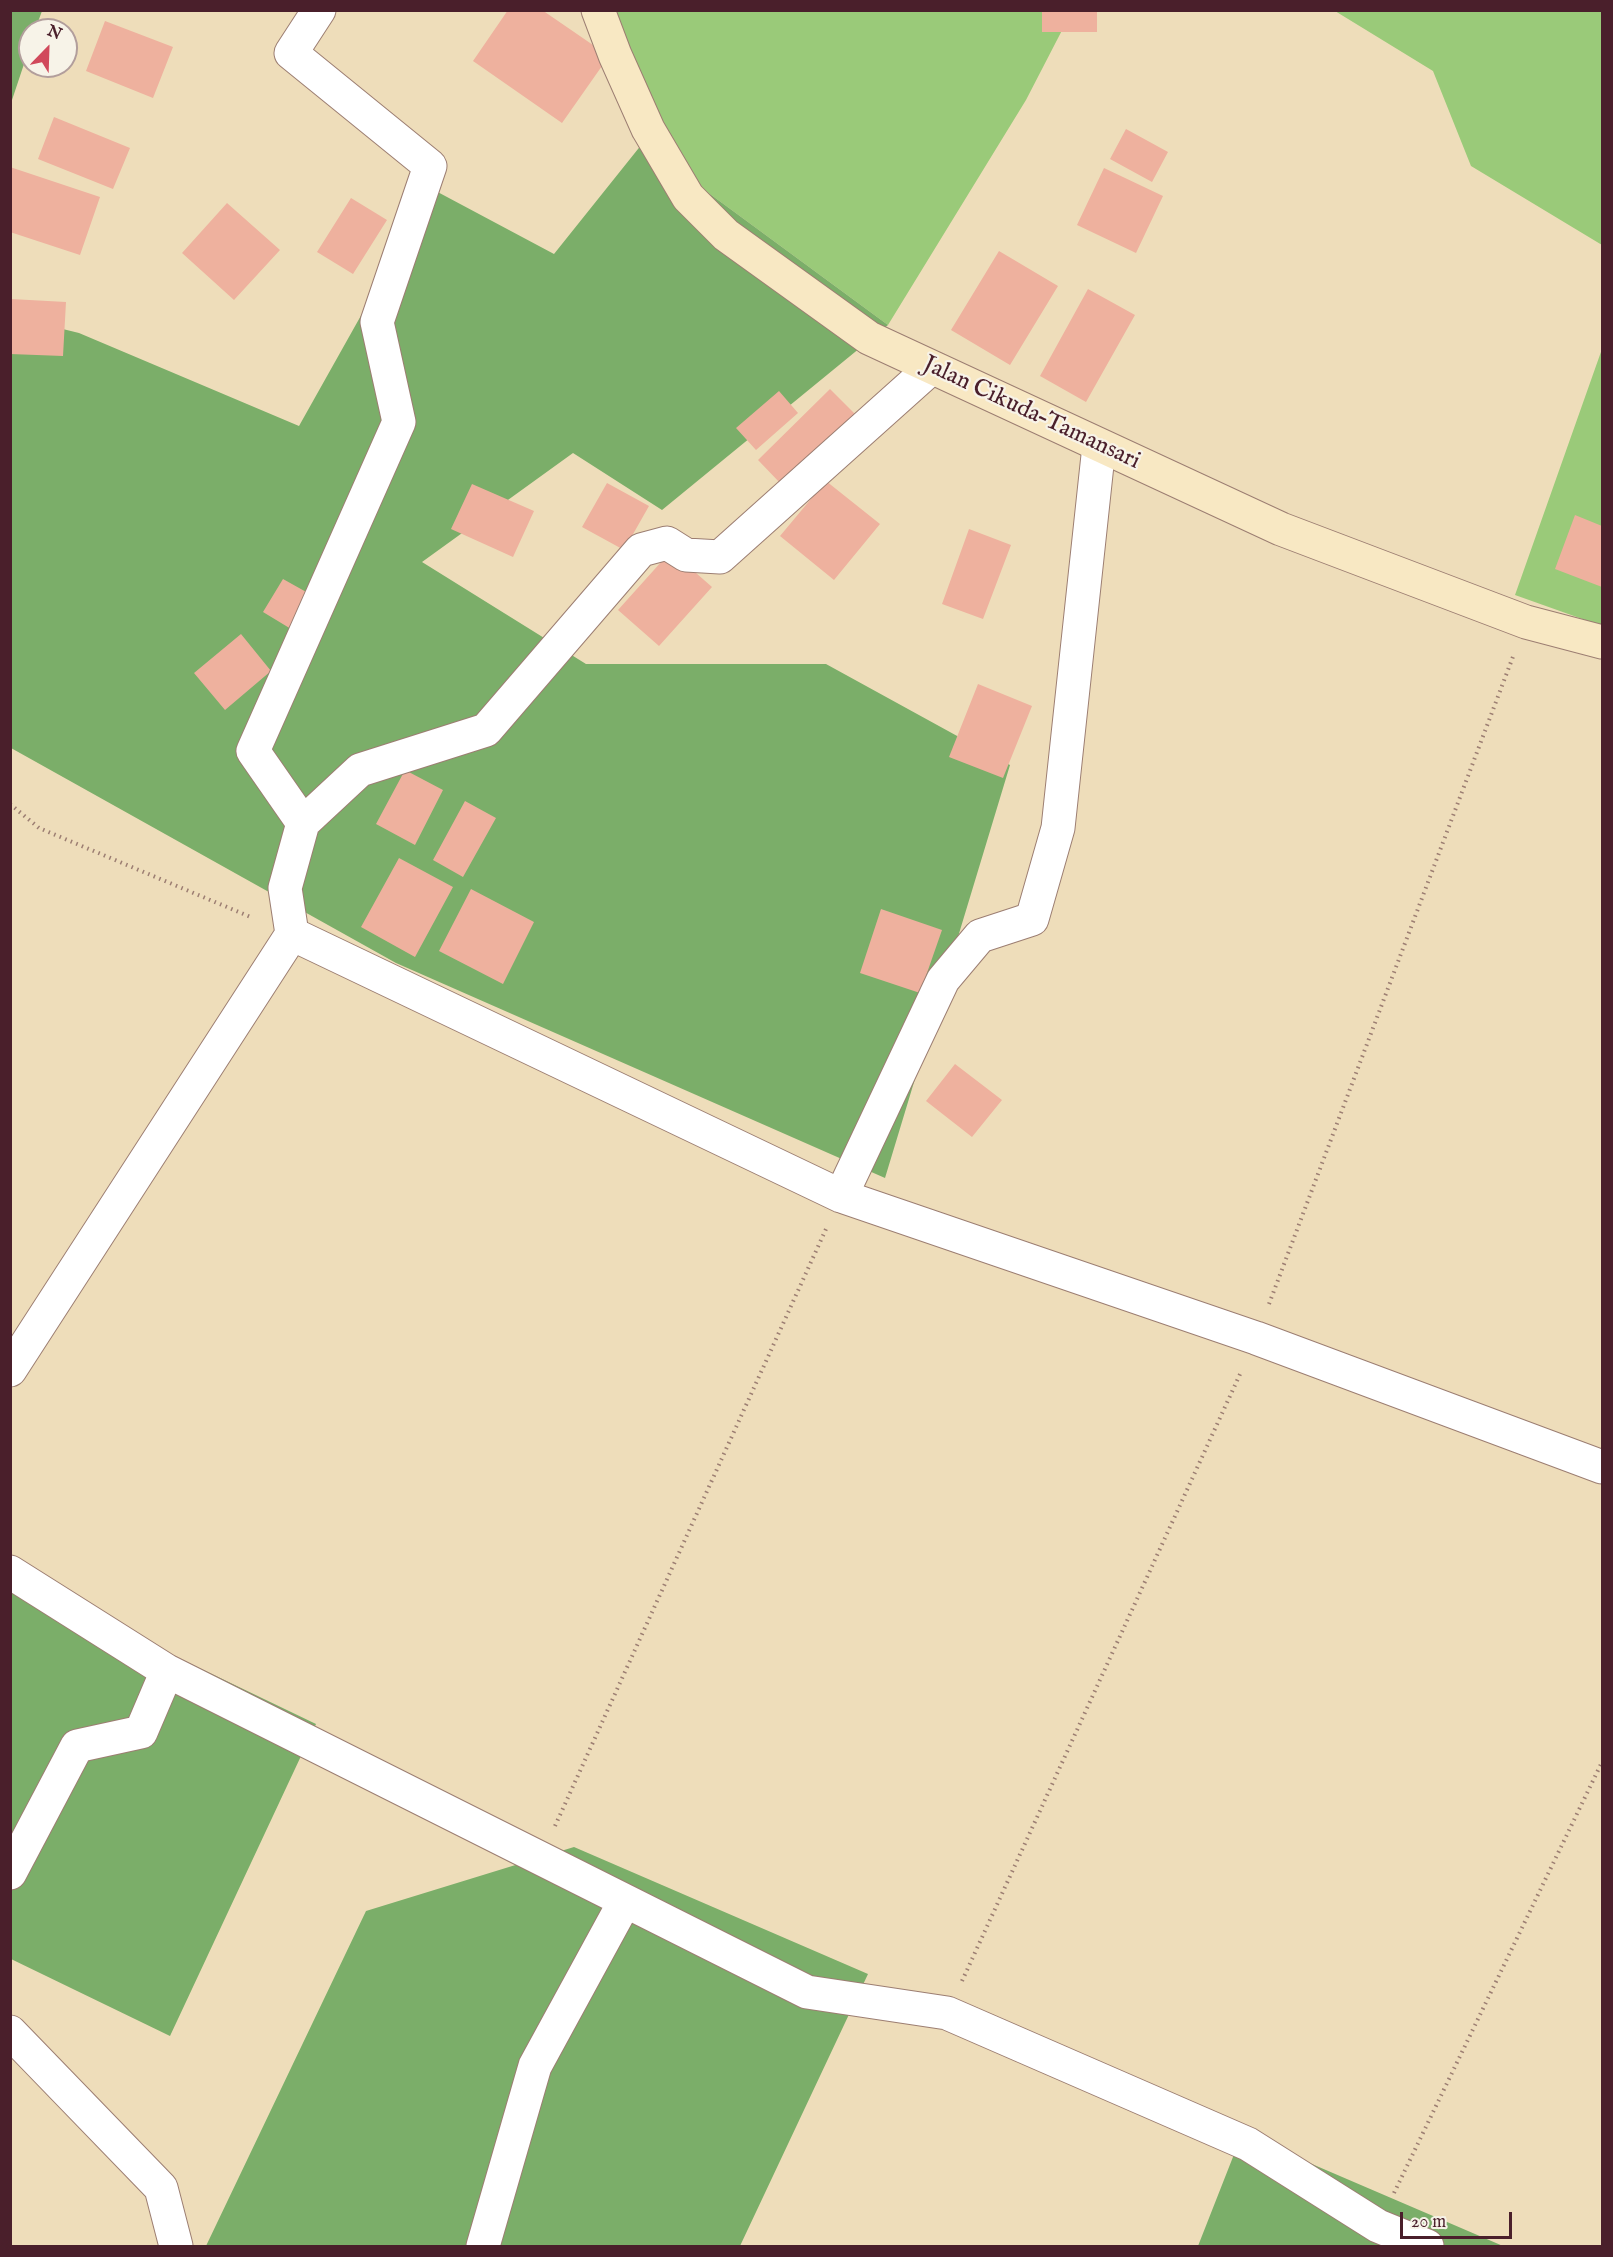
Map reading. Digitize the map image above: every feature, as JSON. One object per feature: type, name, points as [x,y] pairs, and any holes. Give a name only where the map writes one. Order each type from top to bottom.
[{"type":"street","points":[[303,823],[253,751],[399,422],[377,322],[430,166],[291,53],[319,10]]},
{"type":"street","name":"Jalan Cikuda–Tamansari","points":[[598,10],[615,56],[648,129],[688,197],[726,235],[869,338],[1281,529],[1526,622],[1602,642]]},
{"type":"street","points":[[10,1370],[292,934],[285,888],[303,823],[360,770],[486,730],[641,550],[667,543],[686,555],[720,557],[931,368]]},
{"type":"street","points":[[841,1196],[943,980],[980,936],[1032,919],[1058,828],[1099,446]]},
{"type":"street","points":[[292,934],[841,1196],[1256,1338],[1602,1467]]},
{"type":"street","points":[[10,1572],[167,1671],[807,1992],[947,2013],[1248,2144],[1378,2226],[1427,2247]]},
{"type":"street","points":[[10,1873],[77,1746],[141,1732],[167,1671]]},
{"type":"street","points":[[483,2247],[535,2066],[625,1902]]},
{"type":"street","points":[[10,2032],[161,2188],[176,2247]]},
{"type":"path","points":[[947,2013],[1256,1338],[1526,622]]},
{"type":"path","points":[[10,804],[39,828],[292,934]]},
{"type":"path","points":[[540,1859],[841,1196]]},
{"type":"path","points":[[1378,2226],[1602,1762]]},
{"type":"green space","points":[[11,10],[42,11],[39,18],[18,18],[19,78],[11,103]]},
{"type":"green space","points":[[600,11],[1072,11],[1026,100],[888,325],[642,144]]},
{"type":"green space","points":[[1335,11],[1602,11],[1602,245],[1471,166],[1433,71]]},
{"type":"green space","points":[[642,144],[888,325],[662,510],[573,453],[422,562],[586,664],[826,664],[1010,765],[885,1178],[396,963],[11,748],[10,316],[79,333],[299,426],[432,189],[554,254]]},
{"type":"green space","points":[[1602,349],[1602,626],[1515,595]]},
{"type":"green space","points":[[10,1577],[316,1724],[170,2036],[11,1959]]},
{"type":"green space","points":[[574,1847],[868,1974],[740,2246],[206,2246],[366,1911]]},
{"type":"green space","points":[[1242,2134],[1503,2246],[1198,2246]]},
{"type":"building","points":[[508,10],[542,10],[609,56],[562,123],[473,61]]},
{"type":"building","points":[[1042,10],[1097,10],[1097,32],[1042,32]]},
{"type":"building","points":[[105,21],[173,47],[153,98],[86,71]]},
{"type":"building","points":[[54,117],[130,148],[113,189],[38,159]]},
{"type":"building","points":[[1126,129],[1168,152],[1152,182],[1110,159]]},
{"type":"building","points":[[10,167],[100,197],[80,255],[10,232]]},
{"type":"building","points":[[1104,168],[1163,196],[1136,253],[1077,225]]},
{"type":"building","points":[[351,198],[387,220],[353,274],[317,252]]},
{"type":"building","points":[[227,203],[280,250],[234,300],[182,253]]},
{"type":"building","points":[[999,251],[1058,286],[1010,365],[951,330]]},
{"type":"building","points":[[1088,289],[1135,315],[1086,402],[1040,376]]},
{"type":"building","points":[[11,299],[66,302],[63,356],[10,354]]},
{"type":"building","points":[[830,389],[855,414],[782,485],[758,460]]},
{"type":"building","points":[[779,391],[798,413],[756,450],[736,428]]},
{"type":"building","points":[[826,481],[880,524],[834,580],[780,536]]},
{"type":"building","points":[[607,483],[649,506],[624,550],[582,527]]},
{"type":"building","points":[[472,484],[534,511],[513,557],[451,529]]},
{"type":"building","points":[[1575,515],[1602,526],[1602,587],[1555,569]]},
{"type":"building","points":[[969,529],[1011,545],[983,619],[942,604]]},
{"type":"building","points":[[671,551],[712,587],[659,646],[618,610]]},
{"type":"building","points":[[283,579],[317,598],[296,632],[263,612]]},
{"type":"building","points":[[241,634],[271,671],[225,710],[194,673]]},
{"type":"building","points":[[978,684],[1032,706],[1003,778],[949,757]]},
{"type":"building","points":[[405,770],[443,790],[415,845],[376,824]]},
{"type":"building","points":[[465,801],[496,818],[463,877],[433,860]]},
{"type":"building","points":[[399,858],[453,887],[415,957],[361,927]]},
{"type":"building","points":[[471,889],[534,922],[503,984],[439,951]]},
{"type":"building","points":[[881,909],[942,930],[920,993],[860,973]]},
{"type":"building","points":[[955,1064],[1002,1100],[972,1137],[926,1101]]}]
